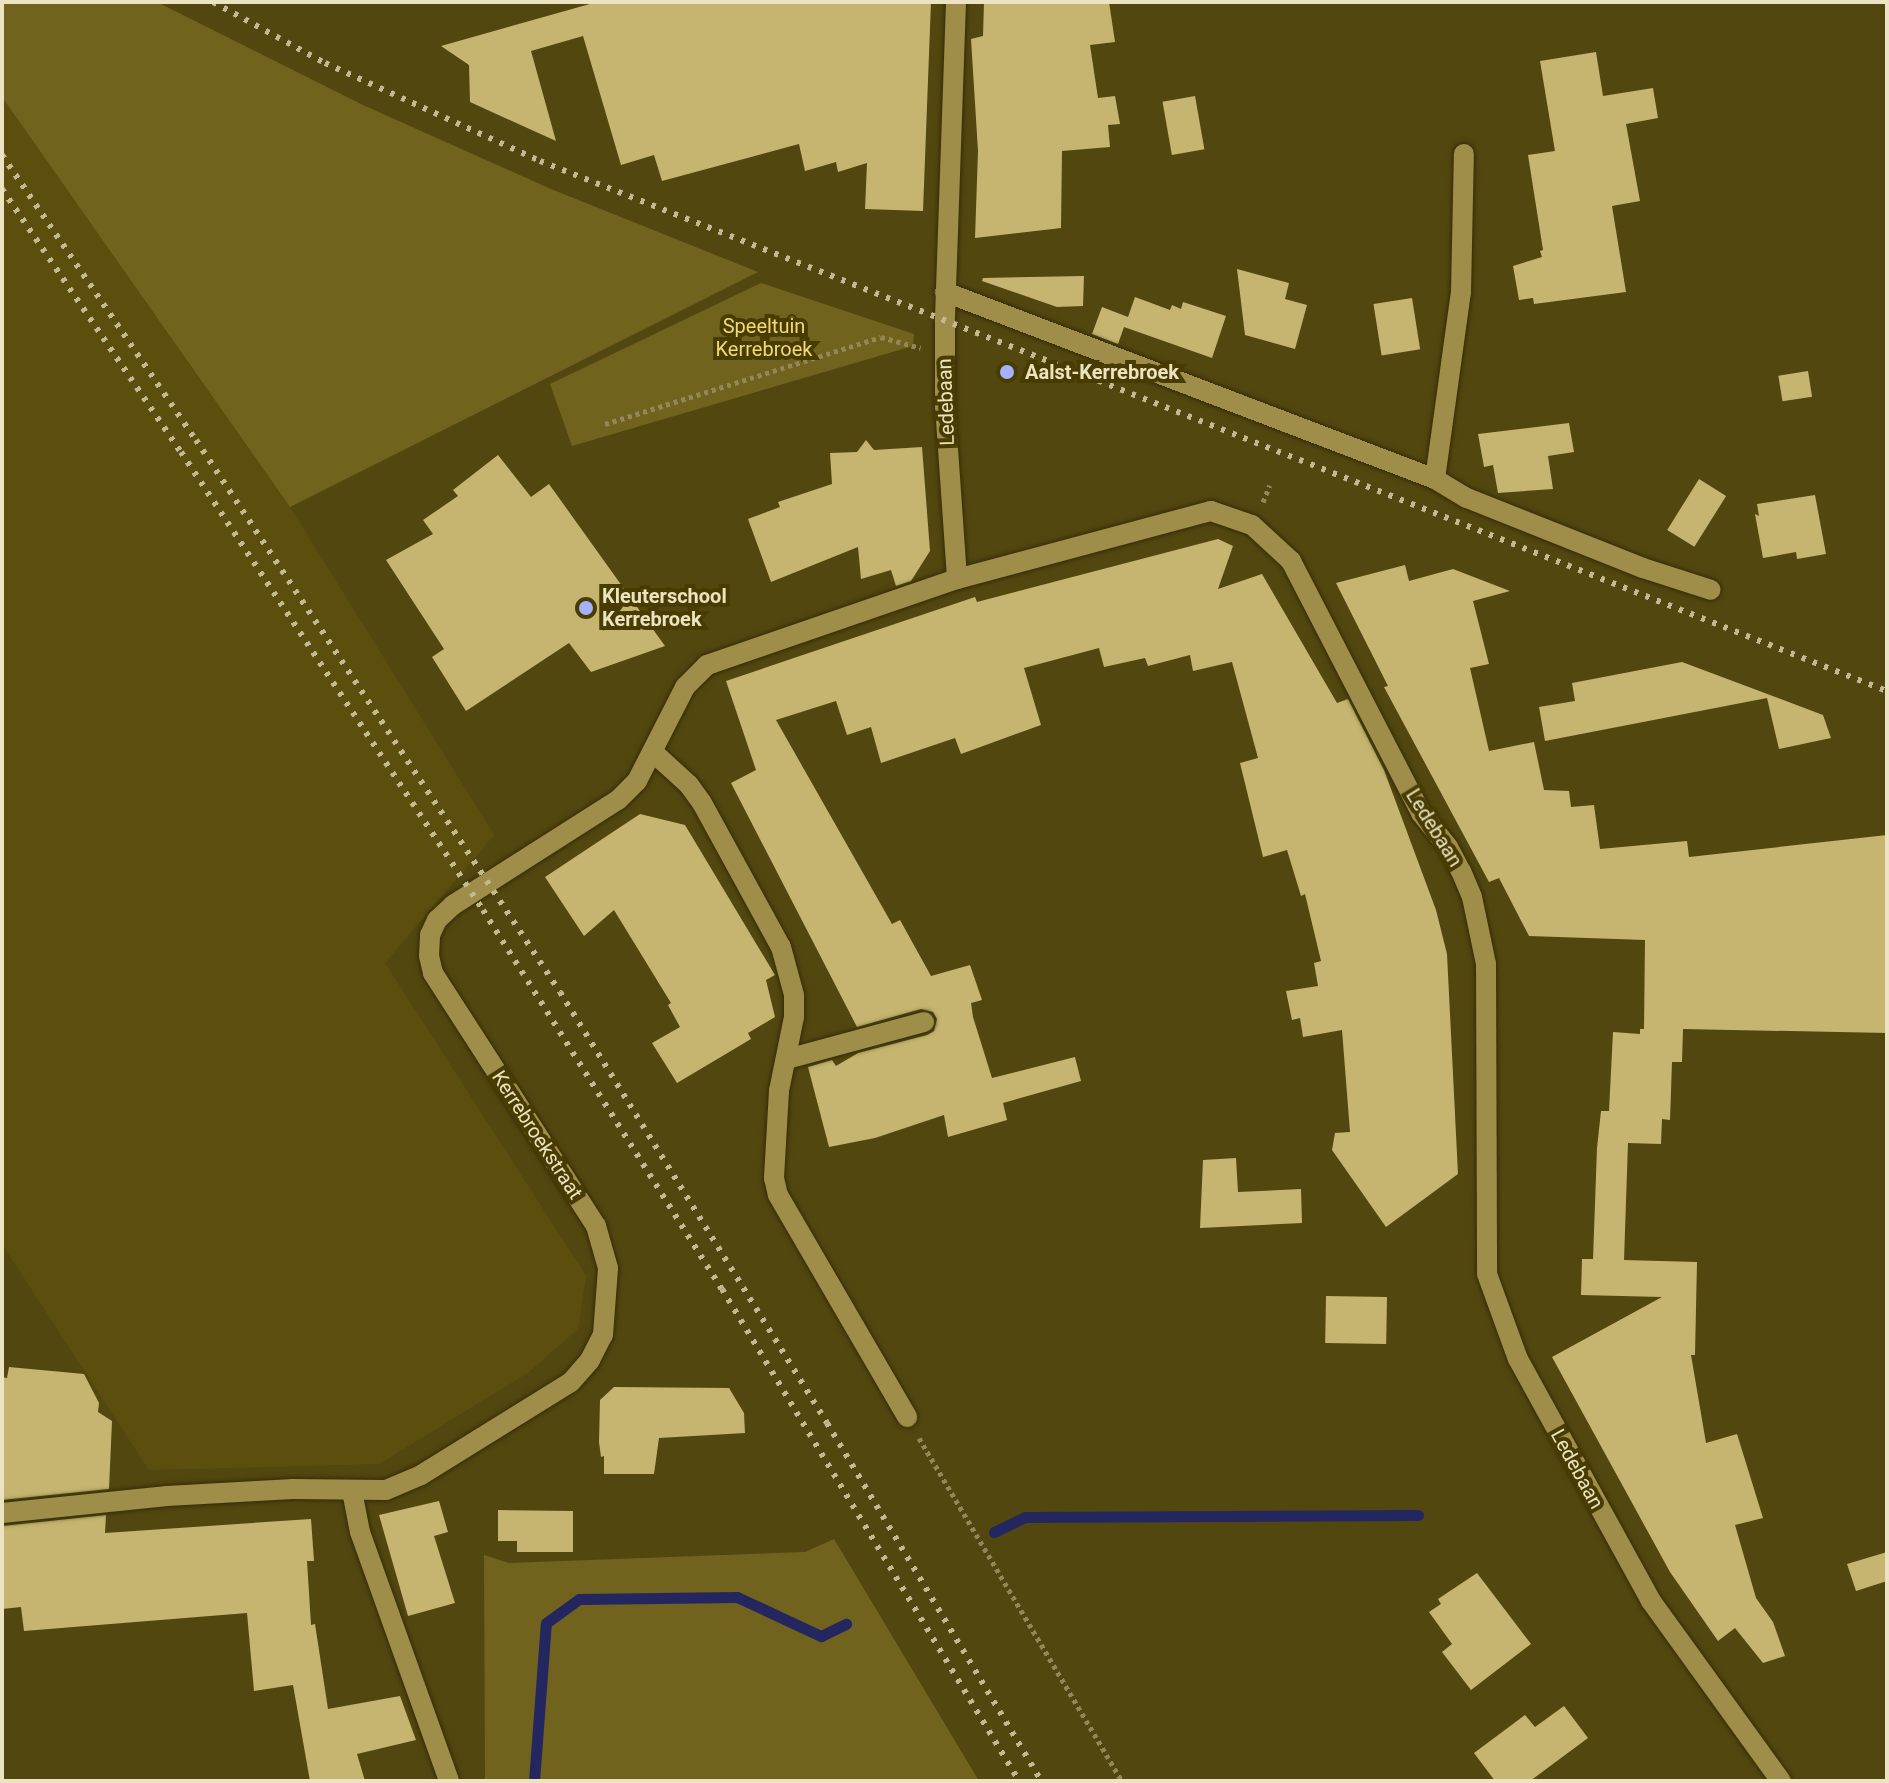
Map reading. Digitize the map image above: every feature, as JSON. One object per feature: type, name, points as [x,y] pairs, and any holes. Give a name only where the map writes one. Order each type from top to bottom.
[{"type":"street","name":"Ledebaan","points":[[956,2],[945,352],[948,468],[957,579],[1211,511],[1252,525],[1291,561],[1421,813],[1448,847],[1472,897],[1486,964],[1487,1274],[1518,1359],[1651,1601],[1781,1781]]},
{"type":"street","points":[[1435,479],[1461,292],[1464,154]]},
{"type":"street","points":[[945,292],[1435,479],[1482,504],[1643,568],[1711,590]]},
{"type":"street","name":"Kerrebroekstraat","points":[[2,1513],[183,1495],[293,1489],[386,1490],[421,1475],[559,1389],[590,1360],[603,1335],[608,1268],[596,1226],[433,973],[429,956],[430,935],[437,920],[453,905],[618,800],[637,781],[654,753],[685,687],[707,665],[957,579]]},
{"type":"street","points":[[654,753],[689,785],[702,803],[781,947],[794,995],[787,1059],[779,1091],[774,1178],[778,1195],[907,1417]]},
{"type":"street","points":[[787,1059],[924,1022]]},
{"type":"street","points":[[352,1491],[360,1532],[449,1781]]},
{"type":"path","points":[[605,424],[881,337],[945,352]]},
{"type":"path","points":[[907,1417],[1122,1781]]},
{"type":"shaded area","points":[[2,97],[290,507],[494,835],[385,963],[586,1276],[578,1329],[529,1372],[379,1464],[149,1470],[2,1244]]},
{"type":"green space","points":[[2,2],[157,2],[363,105],[551,189],[758,272],[290,507],[2,97]]},
{"type":"green space","name":"Speeltuin Kerrebroek","points":[[761,283],[914,334],[913,346],[572,446],[550,384]]},
{"type":"green space","points":[[834,1539],[979,1781],[485,1781],[484,1555],[509,1563],[805,1552]]},
{"type":"building","points":[[597,2],[931,2],[923,211],[865,209],[867,163],[838,172],[836,162],[805,171],[799,144],[662,181],[654,155],[621,165],[583,36],[531,51],[556,141],[470,102],[469,65],[441,46]]},
{"type":"building","points":[[984,2],[1109,2],[1115,42],[1090,45],[1098,98],[1115,96],[1120,124],[1108,125],[1110,147],[1062,151],[1061,228],[975,238],[978,151],[971,39],[983,36]]},
{"type":"building","points":[[1596,52],[1603,96],[1653,88],[1658,118],[1626,124],[1640,201],[1612,206],[1626,292],[1534,304],[1533,298],[1519,300],[1513,266],[1542,257],[1540,251],[1543,250],[1528,155],[1555,151],[1540,61]]},
{"type":"building","points":[[1195,96],[1204,149],[1172,155],[1163,102]]},
{"type":"building","points":[[1237,269],[1289,283],[1285,299],[1307,305],[1295,349],[1245,335]]},
{"type":"building","points":[[1084,276],[1083,306],[1057,307],[982,281],[983,278]]},
{"type":"building","points":[[1135,297],[1170,310],[1172,305],[1181,309],[1183,302],[1226,316],[1212,358],[1124,327],[1118,344],[1092,334],[1102,307],[1128,317]]},
{"type":"building","points":[[1412,298],[1420,349],[1382,355],[1373,304]]},
{"type":"building","points":[[1808,371],[1812,397],[1782,401],[1778,376]]},
{"type":"building","points":[[1569,423],[1574,452],[1548,456],[1553,489],[1498,493],[1493,465],[1484,467],[1478,434]]},
{"type":"building","points":[[866,440],[874,450],[922,447],[930,551],[911,581],[896,586],[891,570],[861,579],[858,547],[771,582],[748,519],[780,507],[778,502],[832,484],[830,453],[857,452]]},
{"type":"building","points":[[498,455],[531,497],[549,484],[665,646],[591,672],[569,643],[466,711],[432,657],[444,649],[386,560],[433,534],[423,520],[458,496],[453,490]]},
{"type":"building","points":[[1699,479],[1726,496],[1694,547],[1667,530]]},
{"type":"building","points":[[1815,495],[1826,554],[1797,559],[1796,552],[1763,558],[1755,514],[1759,516],[1757,504]]},
{"type":"building","points":[[1218,539],[1233,546],[1218,589],[1262,574],[1337,703],[1348,699],[1384,770],[1436,910],[1447,954],[1458,1174],[1386,1227],[1332,1150],[1335,1133],[1350,1132],[1342,1030],[1303,1037],[1300,1018],[1292,1020],[1286,991],[1318,986],[1314,963],[1321,961],[1305,894],[1301,896],[1287,850],[1263,857],[1240,763],[1258,758],[1232,662],[1193,671],[1190,655],[1148,666],[1145,658],[1104,667],[1099,648],[1024,668],[1041,725],[961,754],[955,738],[881,763],[871,727],[847,735],[836,701],[776,720],[892,924],[900,920],[931,976],[970,965],[982,1000],[971,1003],[973,1017],[992,1078],[1075,1057],[1081,1081],[1003,1103],[1007,1120],[948,1137],[944,1115],[875,1138],[829,1147],[808,1067],[832,1060],[836,1066],[858,1053],[927,1035],[934,1031],[937,1019],[933,1012],[921,1009],[857,1027],[731,783],[756,770],[726,681],[975,597],[977,602]]},
{"type":"building","points":[[1405,565],[1409,581],[1453,569],[1510,591],[1473,601],[1489,664],[1470,668],[1489,751],[1534,742],[1544,790],[1569,791],[1571,807],[1594,805],[1600,849],[1687,841],[1689,857],[1887,835],[1887,1033],[1683,1029],[1682,1062],[1672,1062],[1670,1120],[1662,1119],[1661,1144],[1628,1143],[1624,1260],[1697,1262],[1695,1355],[1691,1355],[1706,1443],[1737,1434],[1763,1518],[1735,1525],[1756,1598],[1773,1622],[1785,1656],[1763,1663],[1735,1628],[1718,1641],[1670,1572],[1552,1357],[1662,1297],[1581,1295],[1582,1259],[1593,1259],[1597,1148],[1601,1111],[1609,1111],[1613,1032],[1640,1034],[1640,1029],[1644,1029],[1645,940],[1529,936],[1499,878],[1489,882],[1384,687],[1388,686],[1336,583]]},
{"type":"building","points":[[1682,662],[1823,715],[1831,738],[1779,749],[1767,698],[1545,741],[1539,707],[1575,701],[1572,683]]},
{"type":"building","points":[[640,814],[685,825],[775,975],[766,980],[775,1017],[748,1033],[751,1039],[677,1083],[652,1043],[680,1027],[668,1005],[671,1003],[614,910],[584,936],[545,877]]},
{"type":"building","points":[[1236,1158],[1238,1192],[1301,1189],[1302,1223],[1200,1228],[1203,1160]]},
{"type":"building","points":[[1326,1296],[1387,1297],[1386,1344],[1325,1343]]},
{"type":"building","points":[[9,1367],[84,1374],[99,1403],[98,1412],[112,1421],[109,1489],[2,1500],[2,1377],[7,1378]]},
{"type":"building","points":[[614,1387],[729,1388],[744,1413],[745,1433],[659,1438],[654,1474],[604,1474],[604,1456],[601,1457],[599,1442],[600,1400]]},
{"type":"building","points":[[439,1501],[448,1532],[434,1536],[455,1603],[408,1616],[379,1515]]},
{"type":"building","points":[[498,1510],[573,1511],[573,1552],[517,1552],[517,1541],[498,1541]]},
{"type":"building","points":[[106,1515],[105,1533],[311,1519],[314,1561],[307,1561],[311,1625],[315,1624],[328,1709],[400,1696],[416,1740],[357,1754],[365,1781],[310,1781],[293,1685],[254,1691],[247,1613],[24,1631],[21,1607],[2,1609],[2,1526]]},
{"type":"building","points":[[1887,1552],[1887,1581],[1856,1591],[1847,1564]]},
{"type":"building","points":[[1477,1573],[1531,1644],[1471,1690],[1442,1652],[1452,1644],[1429,1612],[1441,1604],[1438,1599]]},
{"type":"building","points":[[1564,1706],[1588,1738],[1530,1781],[1495,1781],[1474,1753],[1525,1715],[1535,1727]]},
{"type":"waterway","points":[[994,1532],[1025,1517],[1418,1515]]},
{"type":"waterway","points":[[534,1781],[546,1623],[579,1599],[737,1597],[821,1636],[846,1624]]},
{"type":"railway","points":[[213,2],[325,63],[540,161],[1887,691]]},
{"type":"railway","points":[[2,155],[196,440],[560,992],[827,1423],[1041,1781]]},
{"type":"railway","points":[[2,189],[181,452],[483,910],[722,1289],[1019,1781]]},
{"type":"place","name":"Aalst-Kerrebroek","points":[[1007,372]]},
{"type":"place","name":"Kleuterschool Kerrebroek","points":[[586,608]]}]
